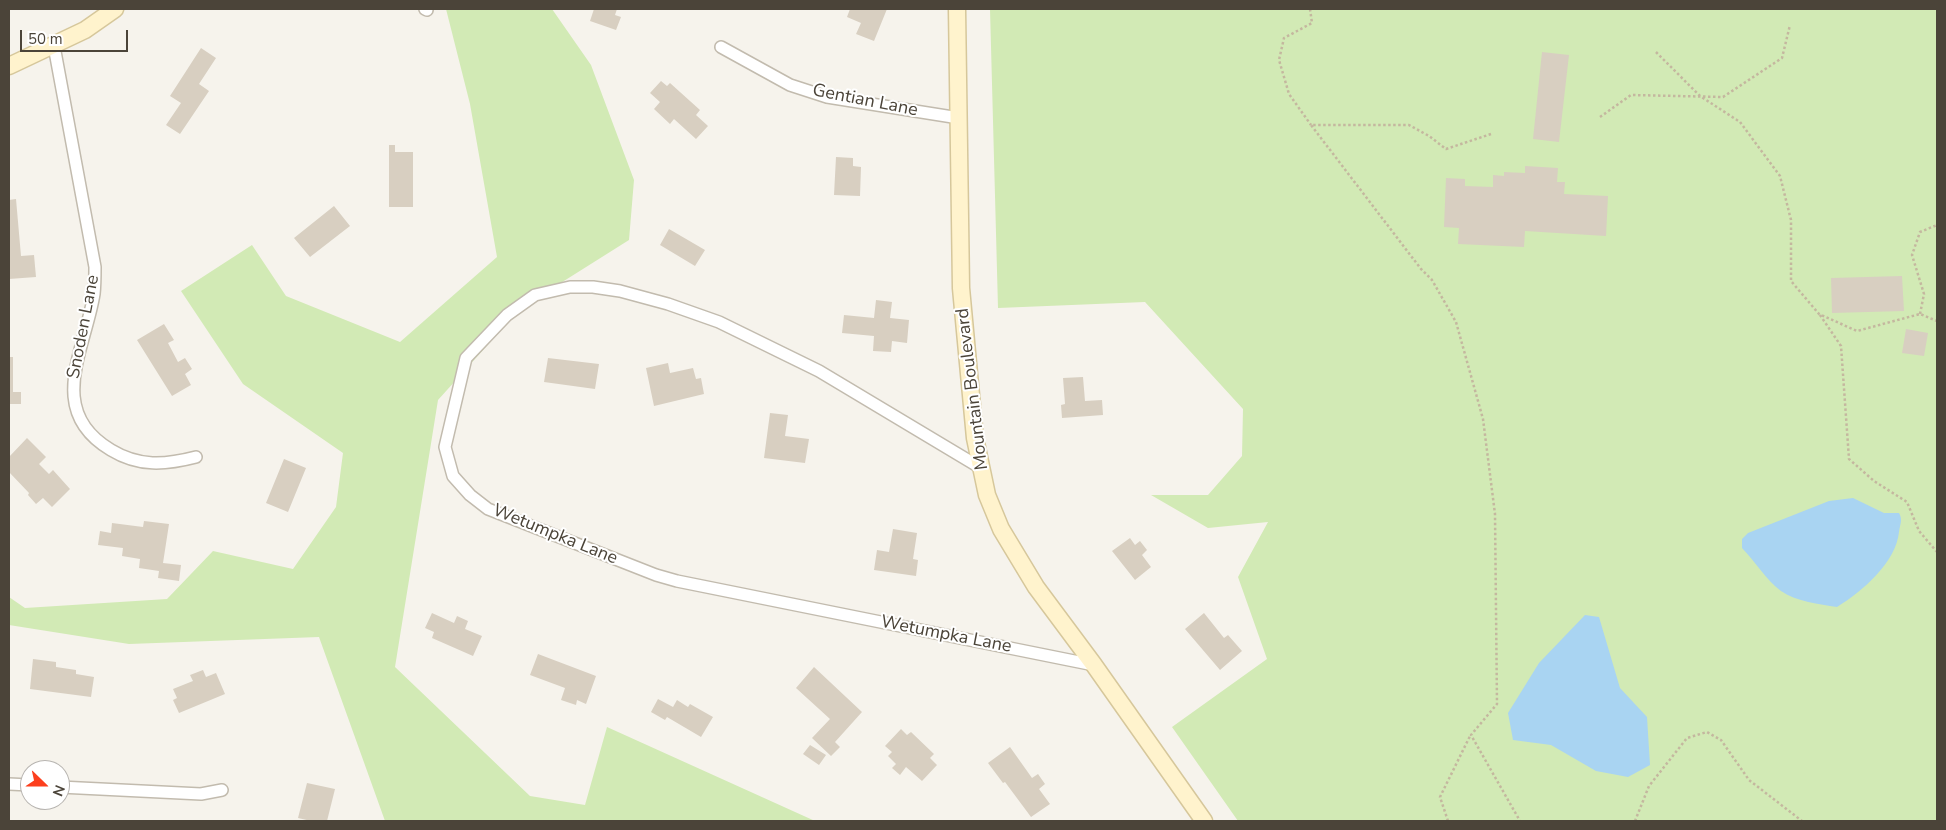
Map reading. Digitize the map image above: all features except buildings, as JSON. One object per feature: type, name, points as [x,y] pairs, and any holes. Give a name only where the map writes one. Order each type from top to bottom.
[{"type":"street","points":[[9,66],[85,30],[115,9]]},
{"type":"street","name":"Mountain Boulevard","points":[[957,9],[960,288],[975,438],[987,495],[1001,529],[1036,587],[1094,665],[1204,821]]},
{"type":"street","name":"Snoden Lane","points":[[54,46],[95,267],[94,293],[74,373],[72,388],[74,406],[81,422],[90,434],[105,447],[121,456],[137,462],[152,464],[172,463],[196,457]]},
{"type":"street","name":"Gentian Lane","points":[[721,47],[790,85],[827,97],[959,118]]},
{"type":"street","name":"Wetumpka Lane","points":[[981,468],[820,371],[719,322],[668,304],[593,287],[570,287],[535,295],[507,315],[490,331],[466,358],[445,447],[452,476],[470,495],[488,509],[656,575],[677,581],[1094,665]]},
{"type":"street","points":[[70,787],[201,794],[222,790]]},
{"type":"path","points":[[1310,9],[1312,23],[1284,38],[1279,60],[1289,94],[1437,288],[1456,322],[1484,419],[1495,514],[1496,704],[1471,735],[1440,797],[1448,821]]},
{"type":"path","points":[[1600,117],[1630,95],[1723,97],[1782,58],[1790,25]]},
{"type":"path","points":[[1656,52],[1700,96],[1740,122],[1780,176],[1791,220],[1791,281],[1819,314],[1841,346],[1849,459],[1874,481],[1907,502],[1919,531],[1937,552]]},
{"type":"path","points":[[1311,125],[1409,125],[1429,136],[1446,149],[1491,134]]},
{"type":"path","points":[[1920,314],[1924,294],[1912,255],[1920,232],[1937,225]]},
{"type":"path","points":[[1819,314],[1857,331],[1920,314],[1937,321]]},
{"type":"path","points":[[1635,821],[1649,786],[1686,738],[1708,732],[1721,740],[1749,780],[1802,821]]},
{"type":"path","points":[[1471,735],[1520,821]]},
{"type":"green space","points":[[446,9],[552,9],[591,65],[634,180],[629,240],[521,308],[438,400],[395,667],[530,796],[585,805],[607,727],[815,821],[385,821],[319,637],[129,644],[9,625],[9,597],[25,608],[167,599],[213,551],[293,569],[336,507],[343,453],[243,384],[181,291],[252,245],[286,296],[400,342],[497,257],[470,104]]},
{"type":"green space","points":[[990,9],[1937,9],[1937,821],[1238,821],[1172,727],[1267,659],[1238,577],[1268,522],[1208,528],[1151,495],[1208,495],[1242,456],[1243,409],[1145,302],[998,308]]},
{"type":"water","points":[[1853,498],[1884,513],[1899,513],[1901,522],[1897,543],[1885,565],[1857,593],[1837,607],[1816,604],[1787,595],[1770,581],[1742,548],[1742,539],[1748,533],[1829,501]]},
{"type":"water","points":[[1585,615],[1599,617],[1620,688],[1647,717],[1650,765],[1628,777],[1596,771],[1551,745],[1513,740],[1508,713],[1539,663]]}]
